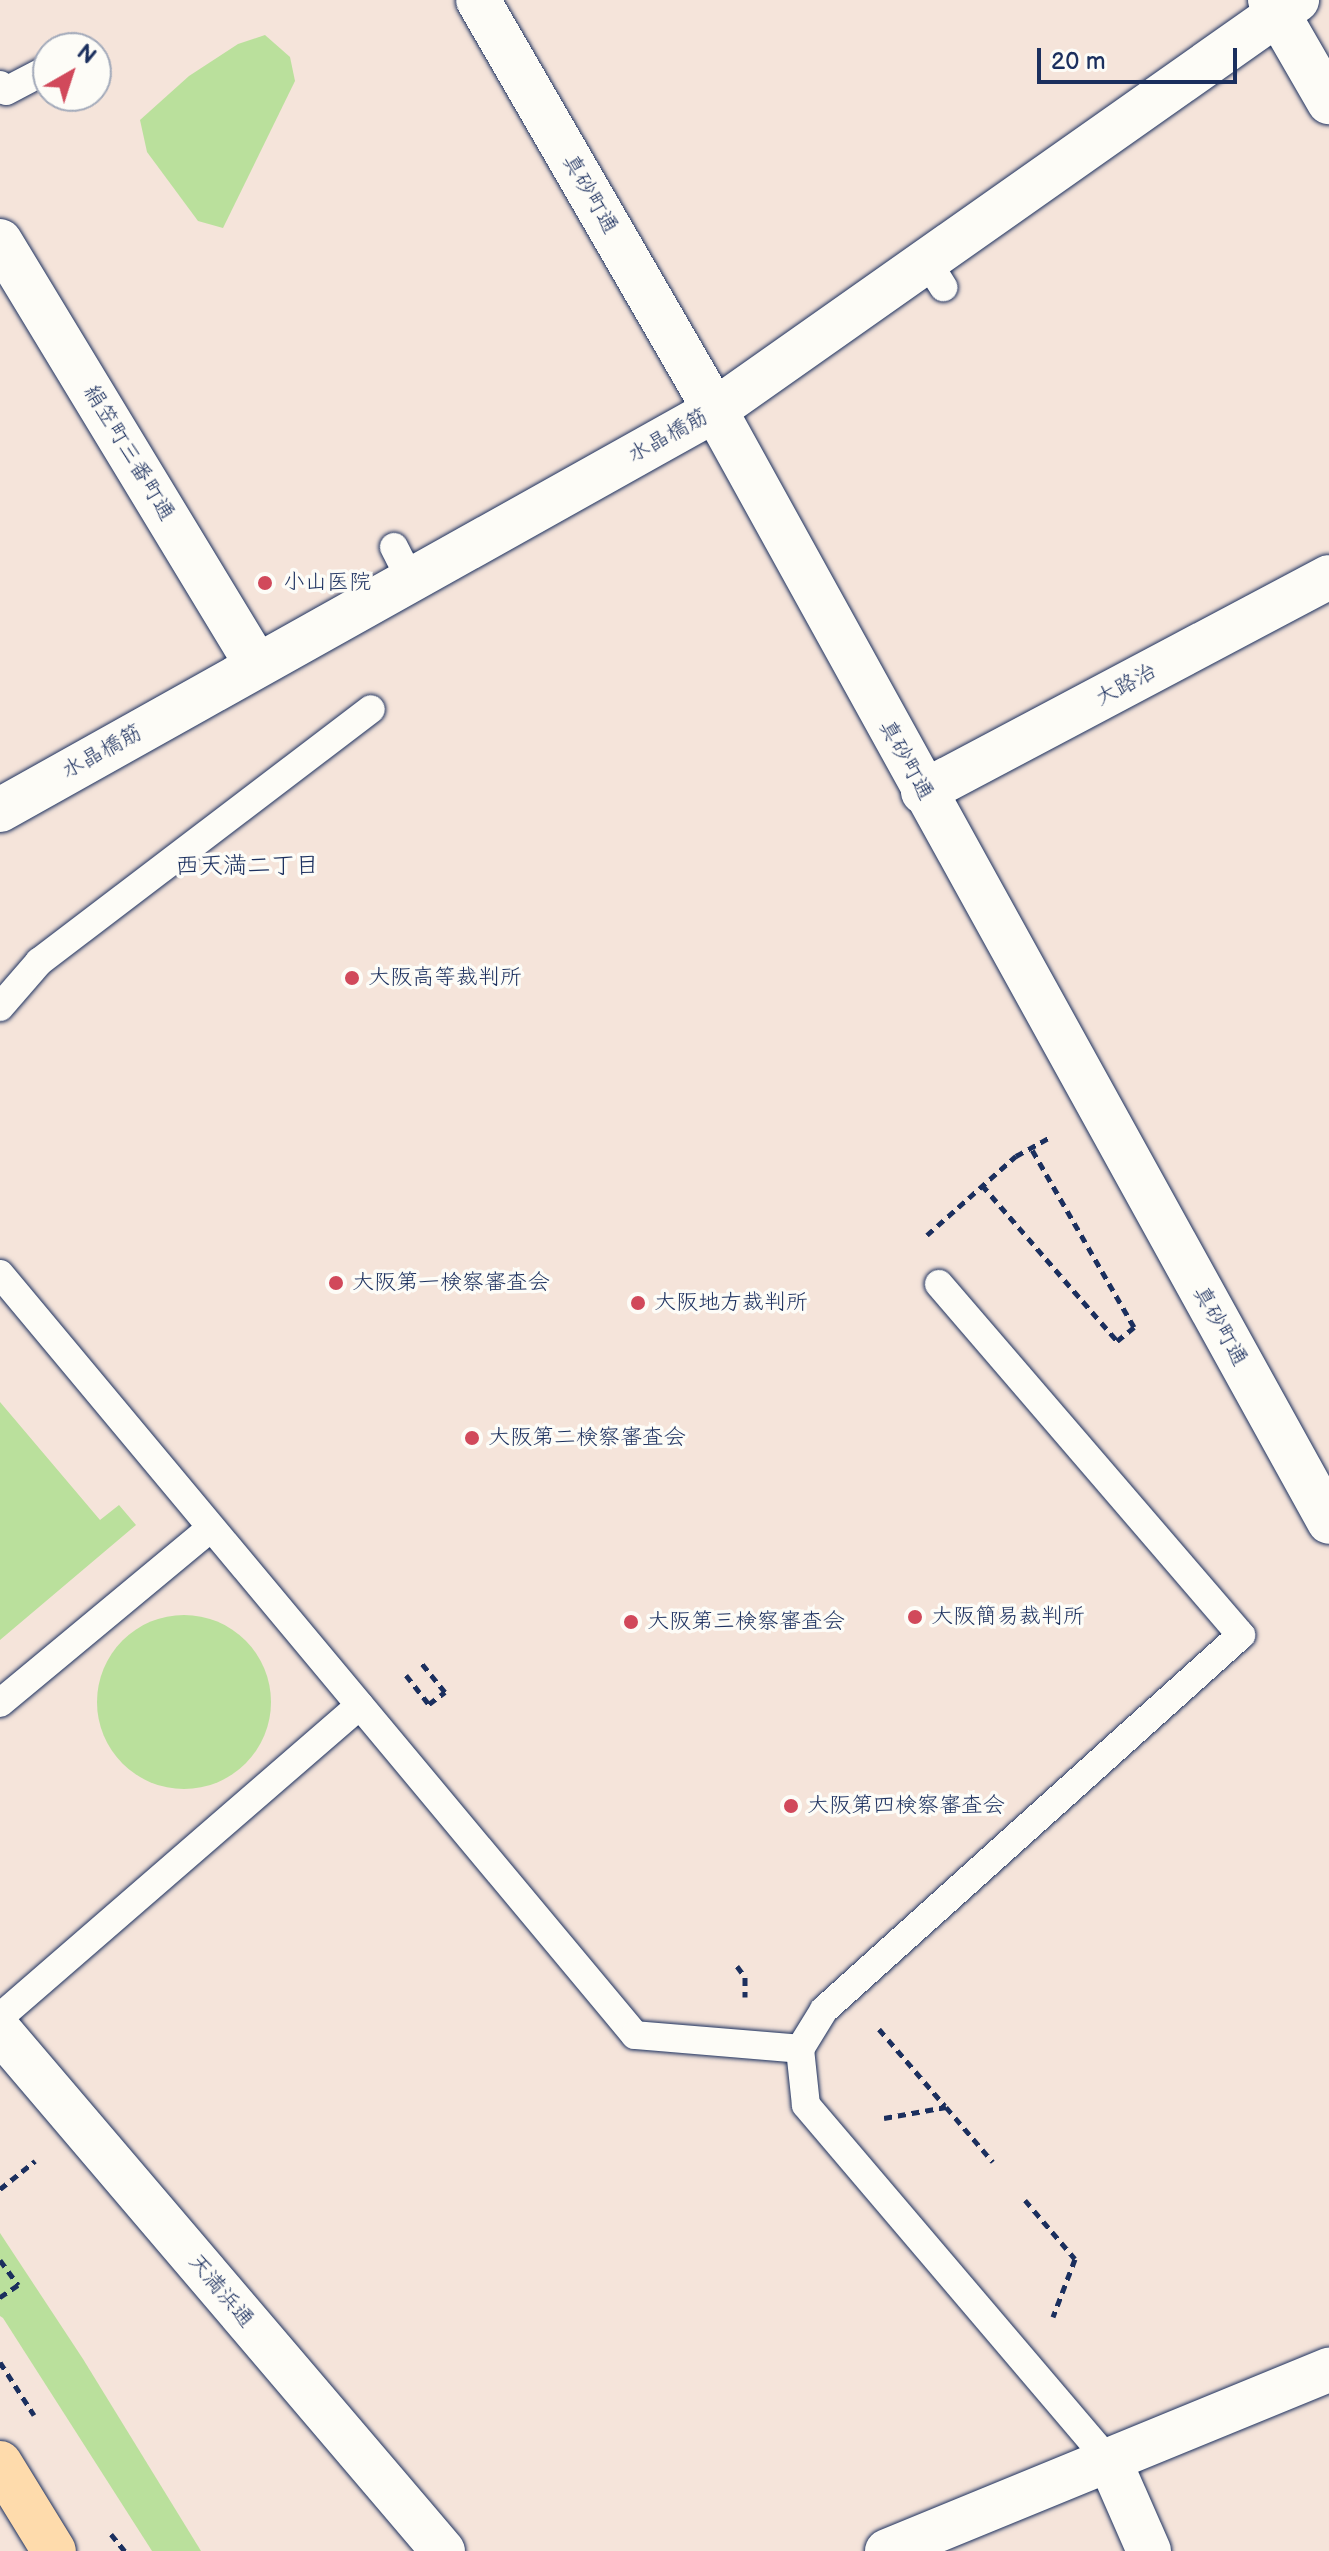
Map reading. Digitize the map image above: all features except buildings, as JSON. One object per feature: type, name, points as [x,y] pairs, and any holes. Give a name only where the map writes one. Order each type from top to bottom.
[{"type":"highway","points":[[0,2463],[54,2551]]},
{"type":"highway","points":[[0,2474],[39,2551]]},
{"type":"street","name":"真砂町通","points":[[478,0],[715,410],[923,792],[1329,1522]]},
{"type":"street","name":"水晶橋筋","points":[[0,810],[257,665],[403,564],[715,410],[935,274],[1282,4]]},
{"type":"street","points":[[1282,4],[1329,102]]},
{"type":"street","name":"絹笠町三番町通","points":[[0,241],[257,665]]},
{"type":"street","name":"大路治","points":[[923,792],[1329,577]]},
{"type":"street","name":"天満浜通","points":[[0,2031],[443,2551]]},
{"type":"street","points":[[887,2551],[1329,2370]]},
{"type":"street","points":[[1110,2462],[1149,2551]]},
{"type":"lane","points":[[0,85],[6,91],[32,77]]},
{"type":"lane","points":[[0,1007],[39,962],[371,709]]},
{"type":"lane","points":[[0,1274],[635,2035],[800,2049]]},
{"type":"lane","points":[[939,1284],[1241,1635],[824,2010],[800,2049],[806,2105],[1110,2462]]},
{"type":"lane","points":[[0,1703],[211,1528]]},
{"type":"lane","points":[[0,2017],[360,1705]]},
{"type":"path","points":[[914,1246],[982,1185],[1031,1148],[1060,1131]]},
{"type":"path","points":[[982,1185],[1117,1341],[1134,1327],[1031,1148]]},
{"type":"path","points":[[406,1675],[429,1704],[445,1692],[421,1662]]},
{"type":"path","points":[[877,2027],[993,2162]]},
{"type":"path","points":[[873,2120],[946,2107]]},
{"type":"path","points":[[0,2189],[42,2156]]},
{"type":"path","points":[[1025,2200],[1075,2259],[1049,2329]]},
{"type":"path","points":[[0,2260],[18,2285],[0,2297]]},
{"type":"green space","points":[[265,35],[290,57],[295,81],[223,228],[198,221],[147,152],[140,120],[189,76],[238,44]]},
{"type":"green space","points":[[0,1402],[100,1520],[119,1505],[136,1525],[0,1640]]},
{"type":"green space","points":[[184,1615],[217,1622],[245,1641],[264,1669],[271,1702],[264,1735],[245,1763],[217,1782],[184,1789],[151,1782],[123,1763],[104,1735],[97,1702],[104,1669],[123,1641],[151,1622]]},
{"type":"green space","points":[[0,2233],[83,2359],[201,2551],[0,2551]]},
{"type":"pier","points":[[0,2316],[3,2318],[152,2551],[0,2551]]},
{"type":"place","name":"小山医院","points":[[265,583]]},
{"type":"place","name":"大阪高等裁判所","points":[[352,978]]},
{"type":"place","name":"大阪第一検察審査会","points":[[336,1283]]},
{"type":"place","name":"大阪地方裁判所","points":[[638,1303]]},
{"type":"place","name":"大阪第二検察審査会","points":[[472,1438]]},
{"type":"place","name":"大阪簡易裁判所","points":[[915,1617]]},
{"type":"place","name":"大阪第三検察審査会","points":[[631,1622]]},
{"type":"place","name":"大阪第四検察審査会","points":[[791,1806]]},
{"type":"district","name":"西天満二丁目","points":[[247,866]]}]
